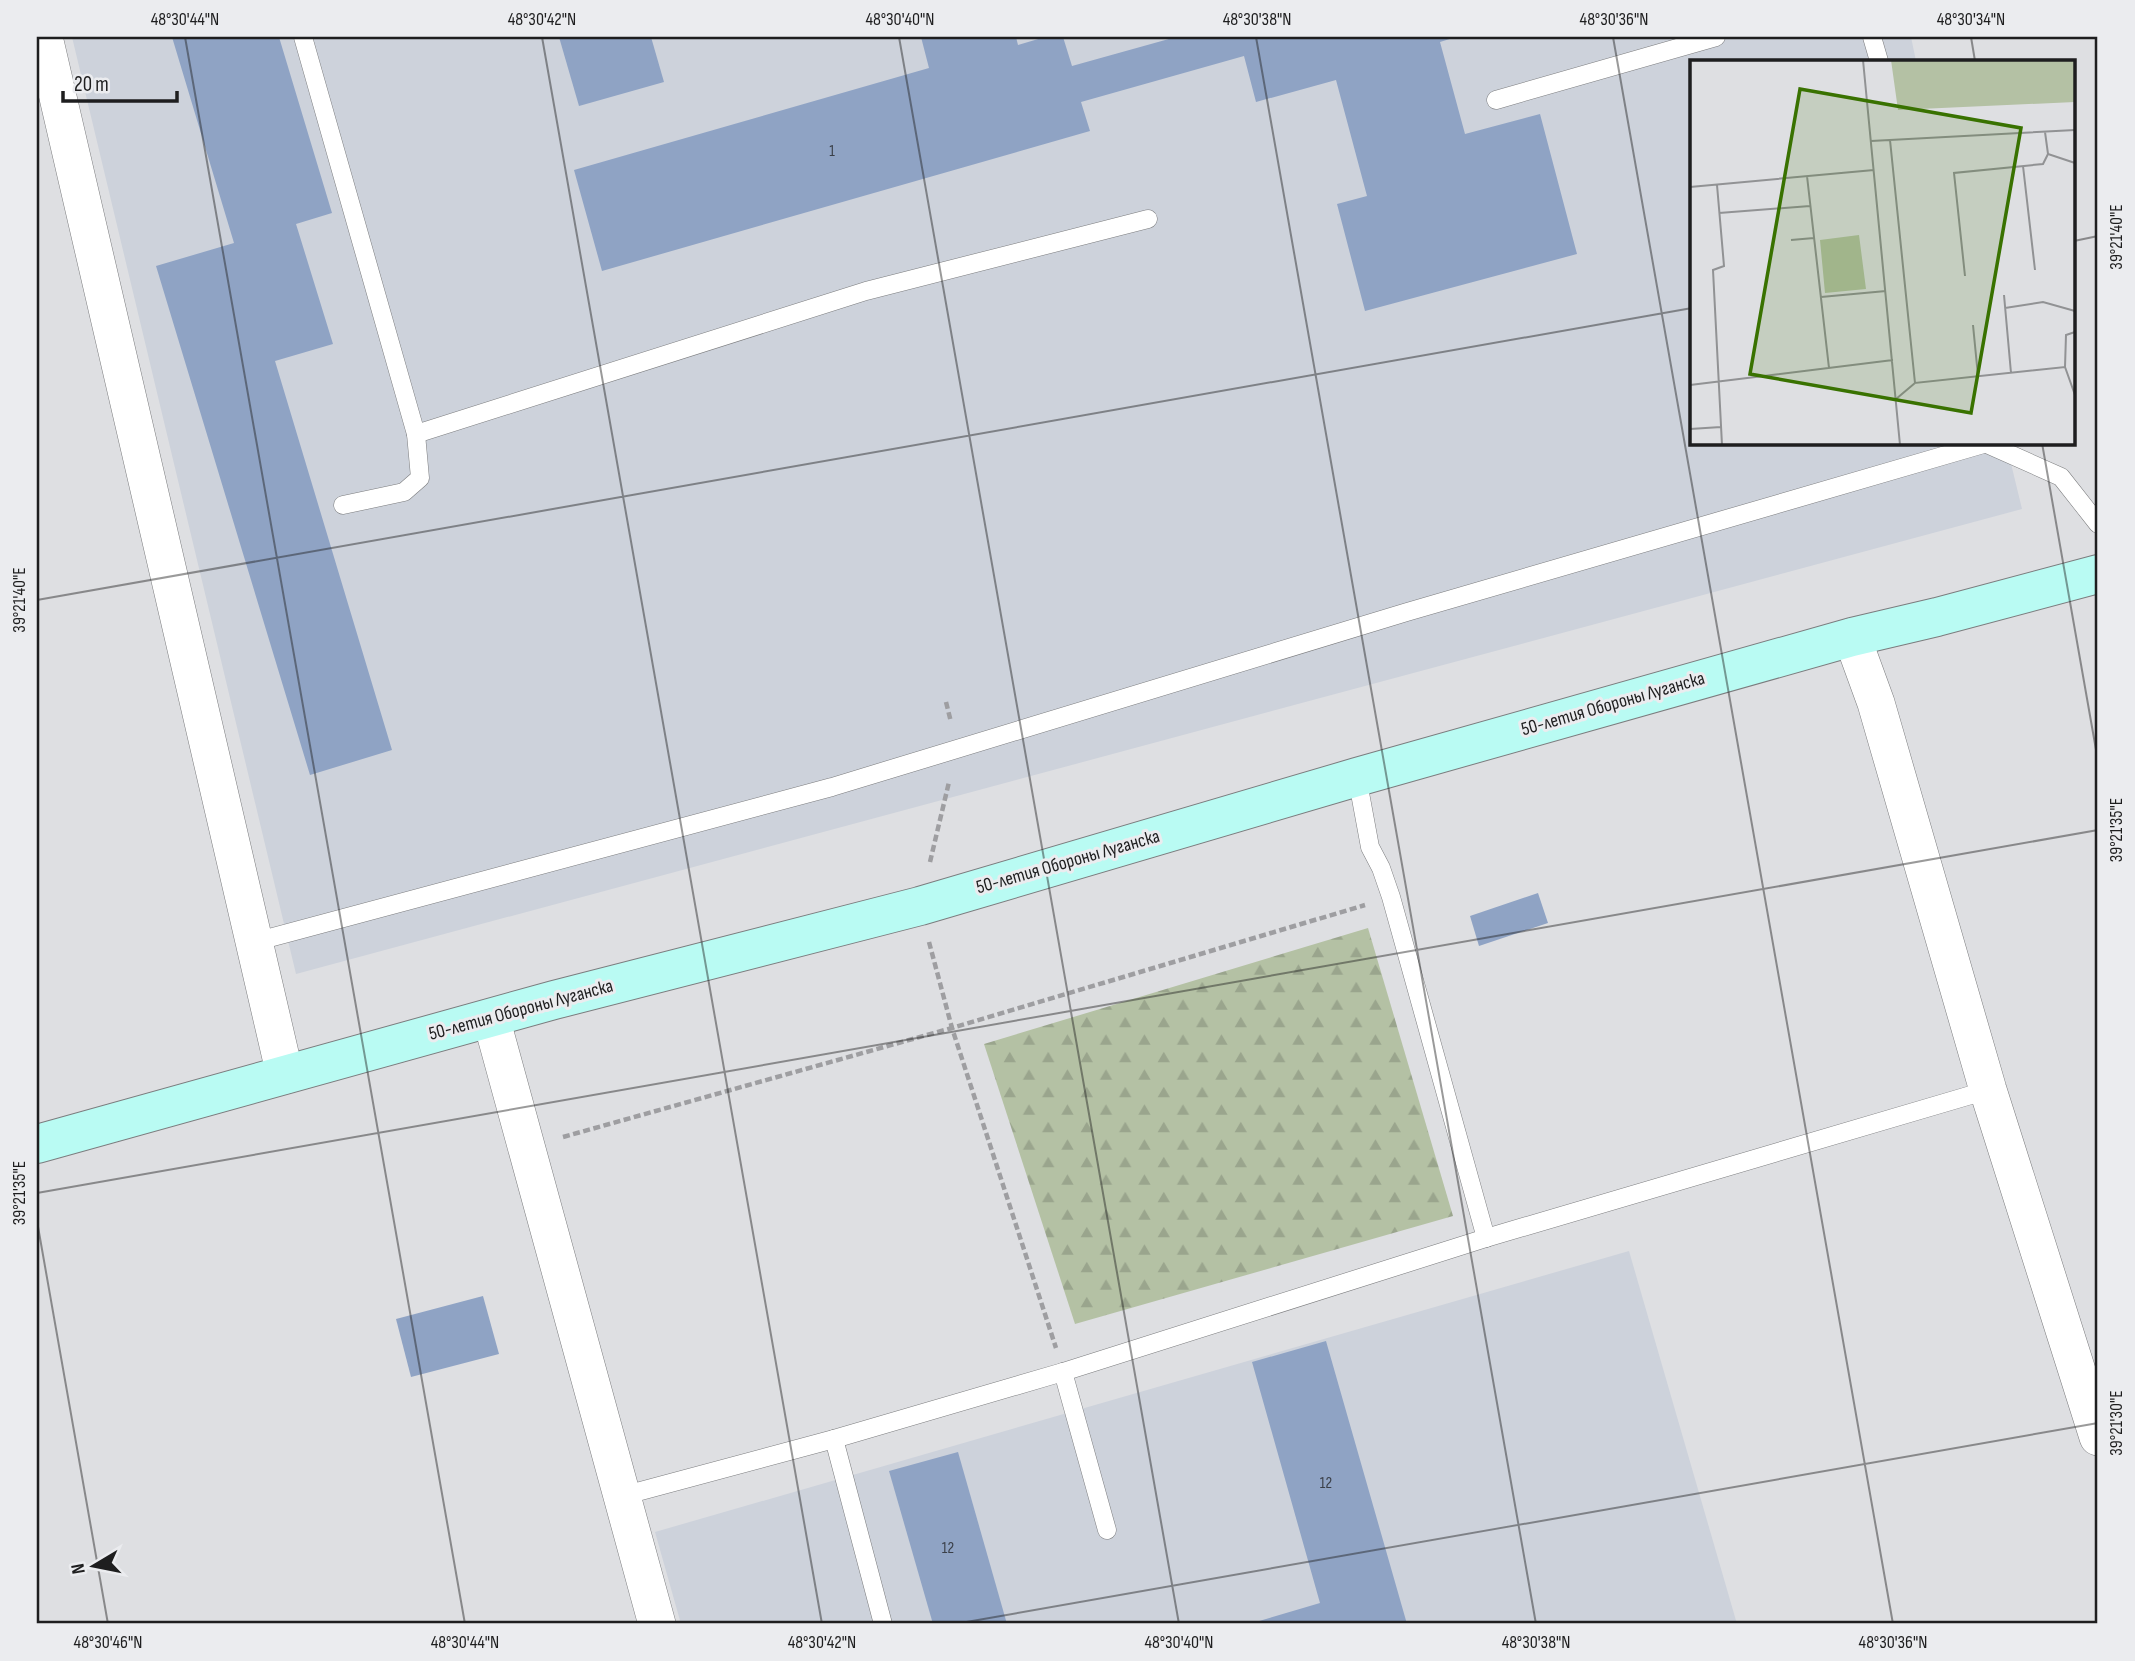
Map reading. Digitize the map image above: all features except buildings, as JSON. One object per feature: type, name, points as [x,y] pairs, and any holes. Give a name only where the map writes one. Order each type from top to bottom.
[{"type":"main road","name":"50-летия Обороны Луганска","points":[[37,1144],[491,1018],[920,906],[1357,777],[1852,636],[1937,617],[2098,574]]},
{"type":"street","points":[[44,37],[285,1075]]},
{"type":"street","points":[[1852,636],[1876,704],[1988,1090],[2098,1437]]},
{"type":"street","points":[[491,1018],[657,1624]]},
{"type":"lane","points":[[303,37],[416,434],[421,478],[404,492],[343,505]]},
{"type":"lane","points":[[1496,100],[1716,37]]},
{"type":"lane","points":[[1872,37],[1879,60]]},
{"type":"lane","points":[[416,434],[866,291],[1148,219]]},
{"type":"lane","points":[[254,942],[832,787],[1407,612],[1984,444]]},
{"type":"lane","points":[[1989,444],[2061,478],[2098,524]]},
{"type":"lane","points":[[1357,777],[1370,847],[1391,897],[1486,1238]]},
{"type":"lane","points":[[622,1496],[834,1439],[1063,1372],[1486,1238],[1988,1090]]},
{"type":"lane","points":[[1063,1372],[1107,1530]]},
{"type":"lane","points":[[834,1439],[883,1624]]},
{"type":"path","points":[[946,702],[957,750],[920,906],[952,1028],[1063,1372]]},
{"type":"path","points":[[525,1148],[952,1028],[1391,897]]},
{"type":"shaded area","points":[[72,37],[1911,37],[1916,60],[1690,60],[1690,444],[2006,444],[2022,509],[296,974]]},
{"type":"shaded area","points":[[1629,1251],[1737,1624],[681,1624],[655,1532]]},
{"type":"green space","points":[[1368,928],[1453,1216],[1075,1324],[984,1044]]}]
